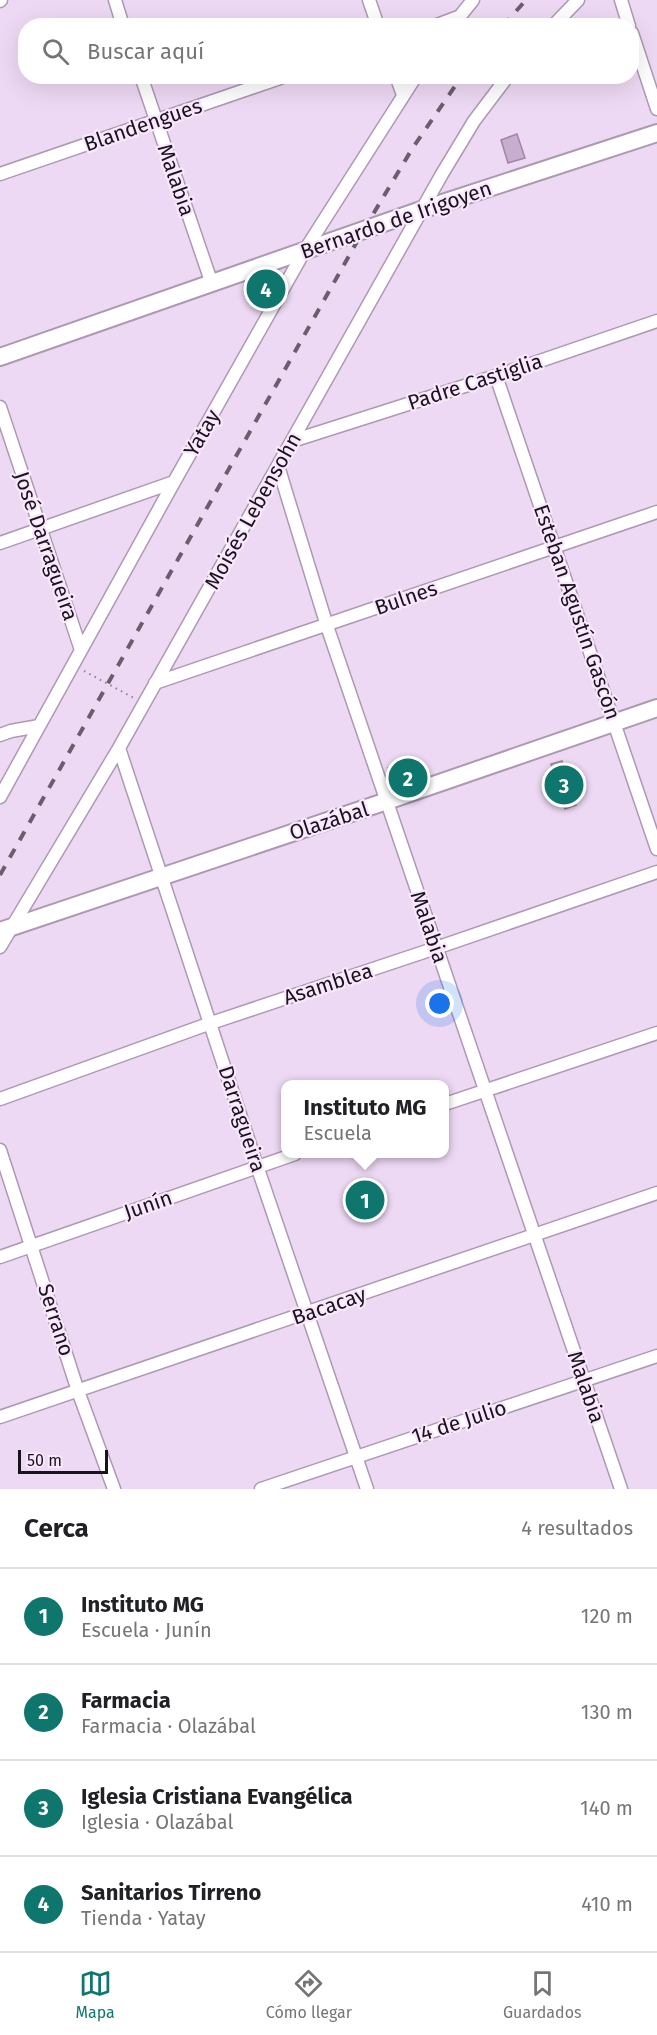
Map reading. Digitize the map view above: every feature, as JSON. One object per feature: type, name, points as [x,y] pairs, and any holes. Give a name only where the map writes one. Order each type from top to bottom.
[{"type":"street","points":[[115,0],[121,18]]},
{"type":"street","points":[[369,0],[375,18]]},
{"type":"street","points":[[458,18],[473,0]]},
{"type":"street","points":[[561,18],[578,0]]},
{"type":"street","points":[[621,0],[627,18]]},
{"type":"street","points":[[639,54],[657,109]]},
{"type":"street","name":"Malabia","points":[[144,84],[212,284]]},
{"type":"street","name":"Blandengues","points":[[0,174],[263,84]]},
{"type":"street","points":[[399,84],[403,95]]},
{"type":"street","name":"Yatay","points":[[0,796],[306,250],[411,84]]},
{"type":"street","name":"Moisés Lebensohn","points":[[0,947],[5,929],[119,748],[421,210],[474,121],[502,84]]},
{"type":"street","name":"Bernardo de Irigoyen","points":[[0,357],[421,210],[657,133]]},
{"type":"street","name":"Padre Castiglia","points":[[292,441],[496,376],[657,321]]},
{"type":"street","name":"Esteban Agustín Gascón","points":[[496,376],[657,849]]},
{"type":"street","name":"José Darragueira","points":[[0,407],[81,650]]},
{"type":"street","name":"Malabia","points":[[278,465],[327,626],[621,1489]]},
{"type":"street","points":[[0,543],[174,482]]},
{"type":"street","name":"Bulnes","points":[[155,683],[657,512]]},
{"type":"street","name":"Olazábal","points":[[5,929],[657,708]]},
{"type":"street","points":[[0,735],[39,726]]},
{"type":"street","name":"Darragueira","points":[[119,748],[160,877],[367,1489]]},
{"type":"street","name":"Asamblea","points":[[0,1099],[211,1023],[657,872]]},
{"type":"street","points":[[449,1102],[657,1033]]},
{"type":"street","name":"Serrano","points":[[0,1150],[78,1391],[114,1489]]},
{"type":"street","name":"Junín","points":[[0,1257],[282,1158]]},
{"type":"street","name":"Bacacay","points":[[0,1417],[308,1314],[657,1193]]},
{"type":"street","name":"14 de Julio","points":[[261,1489],[657,1356]]},
{"type":"path","points":[[73,665],[144,703]]},
{"type":"building","points":[[517,134],[525,158],[508,163],[501,140]]},
{"type":"building","points":[[410,760],[416,780],[398,786],[393,782],[388,768]]},
{"type":"building","points":[[562,761],[576,805],[565,809],[551,764]]},
{"type":"railway","points":[[510,18],[526,0]]},
{"type":"railway","points":[[0,875],[363,231],[412,149],[457,84]]},
{"type":"place","name":"Sanitarios Tirreno","points":[[266,289]]},
{"type":"place","name":"Farmacia","points":[[408,778]]},
{"type":"place","name":"Iglesia Cristiana Evangélica","points":[[564,785]]},
{"type":"place","name":"Instituto MG","points":[[365,1200]]}]
